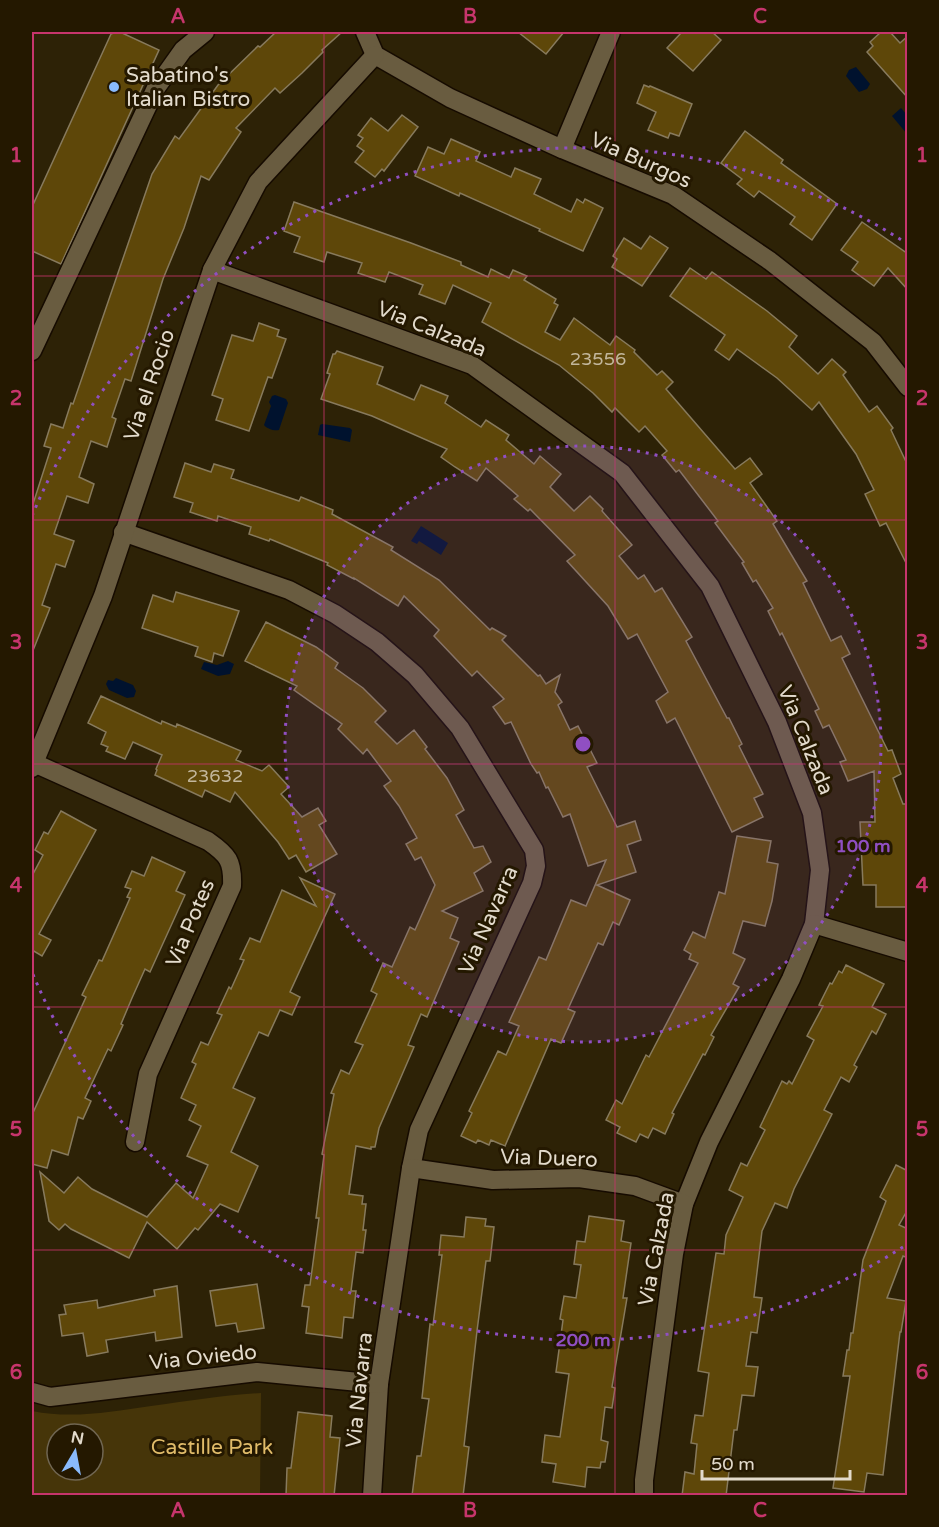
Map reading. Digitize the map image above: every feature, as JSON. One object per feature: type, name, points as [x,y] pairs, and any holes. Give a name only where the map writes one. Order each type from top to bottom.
[{"type":"street","points":[[32,351],[156,88],[183,50],[205,32]]},
{"type":"street","points":[[365,32],[375,55]]},
{"type":"street","points":[[562,149],[612,32]]},
{"type":"street","name":"Via Burgos","points":[[375,55],[450,98],[562,149],[673,195],[770,261],[873,342],[908,387]]},
{"type":"street","name":"Via el Rocio","points":[[33,765],[103,596],[212,270],[258,182],[375,55]]},
{"type":"street","name":"Via Calzada","points":[[212,270],[472,365],[622,473],[710,586],[777,722],[812,813],[820,870],[814,924],[791,979],[709,1142],[684,1204],[674,1254],[644,1480],[644,1496]]},
{"type":"street","name":"Via Navarra","points":[[123,532],[289,590],[335,614],[377,642],[416,675],[460,728],[534,850],[536,866],[532,883],[419,1130],[411,1168],[379,1384],[372,1496]]},
{"type":"street","name":"Via Potes","points":[[33,765],[208,841],[225,853],[233,868],[232,886],[148,1074],[135,1142]]},
{"type":"street","points":[[814,924],[908,952]]},
{"type":"street","name":"Via Duero","points":[[411,1168],[493,1180],[579,1179],[635,1186],[684,1204]]},
{"type":"street","name":"Via Oviedo","points":[[32,1392],[50,1397],[257,1372],[379,1384]]},
{"type":"green space","name":"Castille Park","points":[[261,1393],[260,1495],[32,1495],[32,1411],[91,1414]]},
{"type":"water","points":[[856,67],[870,84],[867,89],[859,92],[846,76],[849,70]]},
{"type":"water","points":[[901,108],[907,115],[907,134],[892,116]]},
{"type":"water","points":[[275,395],[286,399],[288,403],[279,430],[269,429],[264,425],[271,406],[269,402]]},
{"type":"water","points":[[322,424],[350,428],[352,430],[350,442],[318,435]]},
{"type":"water","points":[[421,526],[448,543],[441,555],[419,541],[417,544],[411,541]]},
{"type":"water","points":[[228,661],[234,664],[230,674],[218,676],[201,669],[204,662],[217,665]]},
{"type":"water","points":[[116,678],[133,685],[136,691],[134,697],[127,698],[109,690],[106,684],[108,680],[113,681]]},
{"type":"building","points":[[116,32],[159,50],[61,264],[32,251],[32,207],[111,34]]},
{"type":"building","points":[[276,32],[342,32],[280,93],[275,88],[236,128],[241,132],[209,180],[201,176],[184,228],[163,279],[131,381],[125,379],[112,417],[116,419],[107,447],[91,441],[79,477],[94,484],[88,503],[67,496],[54,534],[74,541],[65,567],[56,564],[42,605],[50,608],[32,653],[32,507],[51,448],[44,446],[51,424],[63,428],[71,403],[73,404],[152,174],[175,136],[179,139],[218,85],[258,46],[260,47]]},
{"type":"building","points":[[518,32],[564,32],[546,54]]},
{"type":"building","points":[[682,32],[712,32],[721,40],[693,71],[667,48]]},
{"type":"building","points":[[881,32],[890,32],[900,43],[908,36],[908,98],[867,52],[873,46],[870,42]]},
{"type":"building","points":[[644,85],[692,104],[679,136],[670,133],[668,138],[648,130],[656,112],[637,103]]},
{"type":"building","points":[[402,115],[418,127],[384,171],[382,169],[375,177],[355,162],[364,151],[357,146],[363,138],[358,135],[371,118],[388,131]]},
{"type":"building","points":[[745,131],[783,160],[781,163],[837,204],[812,240],[790,224],[795,217],[759,191],[754,197],[737,184],[742,179],[721,163]]},
{"type":"building","points":[[451,139],[480,152],[476,161],[511,177],[515,168],[541,179],[534,194],[571,212],[577,199],[583,203],[585,199],[603,208],[583,251],[460,193],[459,196],[415,176],[428,147],[444,154]]},
{"type":"building","points":[[294,202],[461,262],[461,265],[488,277],[491,269],[509,278],[513,270],[527,276],[524,280],[556,299],[554,303],[558,305],[545,332],[560,340],[574,318],[610,345],[616,336],[635,350],[634,352],[657,375],[662,371],[673,382],[666,389],[735,469],[750,458],[762,474],[750,483],[777,521],[773,524],[807,581],[803,583],[831,641],[841,636],[850,654],[842,658],[888,751],[892,750],[901,774],[893,778],[903,804],[906,804],[908,907],[876,907],[876,885],[863,885],[860,822],[875,822],[874,771],[848,781],[840,762],[846,760],[829,725],[823,728],[815,711],[819,709],[782,633],[780,635],[768,611],[773,608],[756,580],[753,582],[742,563],[744,562],[715,523],[718,521],[679,470],[676,472],[662,455],[667,451],[645,426],[639,432],[615,408],[612,412],[559,365],[482,322],[491,303],[453,285],[445,304],[419,294],[423,285],[389,272],[385,282],[358,273],[362,263],[327,252],[324,262],[294,252],[300,237],[284,231]]},
{"type":"building","points":[[862,222],[908,254],[908,290],[888,268],[874,286],[852,270],[858,262],[841,250]]},
{"type":"building","points":[[650,236],[668,248],[642,286],[612,267],[617,259],[613,256],[624,238],[641,249]]},
{"type":"building","points":[[690,268],[706,279],[712,272],[767,311],[797,336],[789,347],[818,374],[832,359],[846,372],[843,375],[869,412],[877,406],[893,428],[891,430],[908,466],[908,567],[886,523],[880,526],[865,494],[874,490],[856,454],[819,402],[812,410],[777,378],[737,349],[729,360],[715,350],[725,335],[670,296]]},
{"type":"building","points":[[259,323],[279,330],[277,336],[286,339],[272,378],[268,377],[249,431],[216,420],[223,399],[212,395],[232,335],[253,341]]},
{"type":"building","points":[[337,351],[383,367],[377,384],[414,400],[421,385],[448,396],[445,403],[481,427],[486,420],[509,435],[506,440],[534,464],[540,456],[561,474],[550,487],[574,511],[590,496],[603,509],[602,511],[632,545],[619,556],[638,579],[644,575],[655,592],[662,588],[692,637],[686,641],[729,718],[742,744],[739,746],[763,794],[754,798],[763,817],[732,832],[675,718],[667,723],[656,701],[668,692],[637,634],[628,639],[608,606],[567,561],[575,555],[530,509],[528,511],[514,499],[518,496],[486,468],[477,481],[441,457],[447,449],[372,416],[321,399],[330,374],[327,373],[333,354]]},
{"type":"building","points":[[185,463],[211,472],[214,464],[234,470],[231,478],[299,501],[301,497],[333,510],[332,514],[393,547],[391,550],[439,580],[490,630],[492,628],[506,636],[502,640],[538,676],[540,675],[546,684],[560,675],[555,692],[562,702],[558,705],[570,730],[578,726],[597,763],[587,767],[617,827],[635,821],[641,840],[627,845],[636,872],[597,885],[630,900],[619,925],[613,922],[603,945],[598,943],[568,1009],[575,1012],[561,1043],[551,1039],[505,1146],[491,1140],[489,1145],[478,1140],[476,1143],[461,1136],[472,1113],[469,1111],[498,1051],[506,1055],[519,1026],[509,1022],[539,957],[546,960],[571,900],[586,906],[606,860],[588,866],[570,814],[563,817],[539,772],[537,773],[531,764],[511,722],[505,724],[493,707],[504,699],[477,671],[472,676],[434,636],[439,630],[404,596],[398,606],[354,578],[327,565],[328,563],[270,539],[269,541],[249,534],[251,527],[218,516],[217,521],[190,512],[193,503],[174,497]]},
{"type":"building","points":[[176,592],[239,611],[223,656],[214,653],[212,662],[195,656],[198,647],[142,628],[153,595],[173,602]]},
{"type":"building","points":[[266,622],[316,647],[338,663],[335,668],[363,688],[386,711],[375,722],[397,744],[414,730],[447,778],[464,810],[456,815],[474,848],[483,846],[491,862],[474,873],[483,891],[442,911],[458,918],[450,938],[459,942],[427,1017],[421,1014],[408,1045],[414,1047],[379,1128],[375,1147],[371,1149],[356,1146],[349,1194],[363,1196],[362,1204],[366,1204],[363,1230],[366,1230],[363,1253],[356,1252],[351,1291],[356,1291],[353,1318],[344,1317],[342,1338],[306,1333],[309,1307],[302,1306],[305,1285],[310,1285],[319,1218],[316,1218],[324,1155],[322,1154],[334,1094],[331,1093],[341,1070],[349,1074],[363,1045],[355,1042],[377,994],[371,991],[383,963],[392,967],[410,927],[415,930],[435,885],[421,857],[415,860],[406,844],[417,838],[399,806],[384,786],[391,781],[367,749],[363,754],[338,729],[342,724],[294,690],[297,686],[245,661]]},
{"type":"building","points":[[101,696],[161,724],[162,721],[176,727],[177,724],[241,751],[236,760],[262,771],[269,765],[289,787],[281,794],[302,817],[318,808],[326,821],[319,825],[337,854],[306,872],[296,855],[289,859],[278,842],[235,792],[230,802],[205,790],[202,797],[155,775],[162,755],[133,742],[125,759],[106,751],[108,747],[101,744],[106,732],[88,723]]},
{"type":"building","points":[[61,811],[96,830],[39,934],[51,940],[42,956],[32,950],[32,876],[43,855],[35,850],[44,832],[48,834]]},
{"type":"building","points":[[737,836],[771,841],[767,862],[778,864],[765,926],[743,921],[733,953],[745,959],[733,984],[739,987],[711,1035],[714,1037],[672,1113],[674,1114],[665,1134],[653,1128],[648,1138],[640,1134],[636,1142],[617,1133],[620,1127],[606,1120],[616,1100],[622,1104],[646,1055],[649,1057],[698,963],[689,959],[691,954],[684,950],[693,932],[705,938],[719,892],[725,894]]},
{"type":"building","points":[[152,857],[185,872],[176,891],[185,895],[150,972],[145,969],[111,1051],[108,1049],[85,1098],[91,1101],[83,1119],[78,1117],[68,1155],[52,1150],[47,1168],[32,1164],[32,1115],[86,997],[82,995],[99,960],[102,961],[130,898],[127,897],[131,889],[125,887],[132,871],[144,876]]},
{"type":"building","points":[[300,878],[335,894],[290,992],[300,997],[292,1015],[280,1010],[268,1036],[259,1032],[233,1088],[255,1098],[231,1152],[258,1166],[238,1212],[220,1204],[198,1230],[195,1228],[177,1249],[147,1222],[129,1258],[65,1224],[59,1230],[49,1221],[40,1172],[64,1193],[78,1177],[92,1189],[147,1217],[176,1183],[193,1198],[208,1165],[187,1156],[201,1126],[189,1120],[196,1105],[181,1098],[196,1064],[192,1062],[201,1042],[208,1045],[222,1015],[217,1013],[244,960],[240,959],[250,938],[260,942],[282,890],[316,906]]},
{"type":"building","points":[[846,965],[884,984],[872,1007],[886,1014],[876,1034],[872,1031],[854,1065],[857,1067],[849,1082],[841,1077],[824,1110],[832,1114],[794,1189],[787,1208],[775,1203],[762,1231],[754,1297],[762,1298],[757,1333],[751,1332],[746,1366],[758,1367],[754,1396],[742,1395],[737,1430],[734,1430],[726,1496],[682,1496],[685,1472],[694,1474],[697,1444],[691,1443],[695,1415],[703,1416],[709,1373],[698,1371],[716,1253],[724,1254],[726,1235],[743,1197],[729,1190],[741,1163],[747,1166],[765,1130],[760,1127],[782,1081],[787,1084],[789,1081],[792,1084],[814,1040],[807,1036],[823,1006],[819,1005],[830,983],[832,984],[839,971],[842,973]]},
{"type":"building","points":[[896,1165],[908,1171],[908,1209],[899,1225],[908,1229],[908,1258],[903,1256],[887,1298],[906,1301],[900,1332],[883,1475],[867,1473],[864,1492],[833,1488],[850,1376],[843,1376],[847,1350],[849,1350],[851,1333],[853,1333],[863,1260],[886,1201],[880,1197]]},
{"type":"building","points":[[589,1216],[624,1221],[621,1241],[631,1243],[623,1298],[627,1298],[612,1387],[615,1388],[612,1408],[605,1407],[601,1440],[608,1442],[605,1462],[601,1462],[600,1468],[587,1467],[585,1487],[553,1482],[556,1464],[542,1462],[545,1435],[560,1437],[569,1374],[556,1372],[563,1320],[560,1319],[564,1296],[576,1298],[581,1265],[574,1264],[577,1241],[585,1242]]},
{"type":"building","points":[[466,1217],[486,1219],[485,1226],[494,1227],[490,1261],[486,1261],[477,1331],[464,1446],[469,1447],[463,1496],[412,1496],[417,1456],[421,1456],[429,1399],[422,1398],[430,1324],[433,1325],[442,1255],[439,1255],[441,1235],[464,1237]]},
{"type":"building","points":[[257,1284],[264,1328],[238,1332],[236,1323],[216,1326],[210,1291]]},
{"type":"building","points":[[177,1286],[182,1337],[156,1341],[155,1332],[106,1340],[108,1352],[87,1356],[83,1333],[62,1336],[59,1315],[66,1314],[64,1305],[97,1300],[98,1308],[155,1296],[154,1290]]},
{"type":"building","points":[[298,1412],[332,1416],[330,1437],[340,1438],[334,1496],[286,1496],[287,1468],[291,1468]]},
{"type":"place","name":"Sabatino's Italian Bistro","points":[[114,87]]}]
